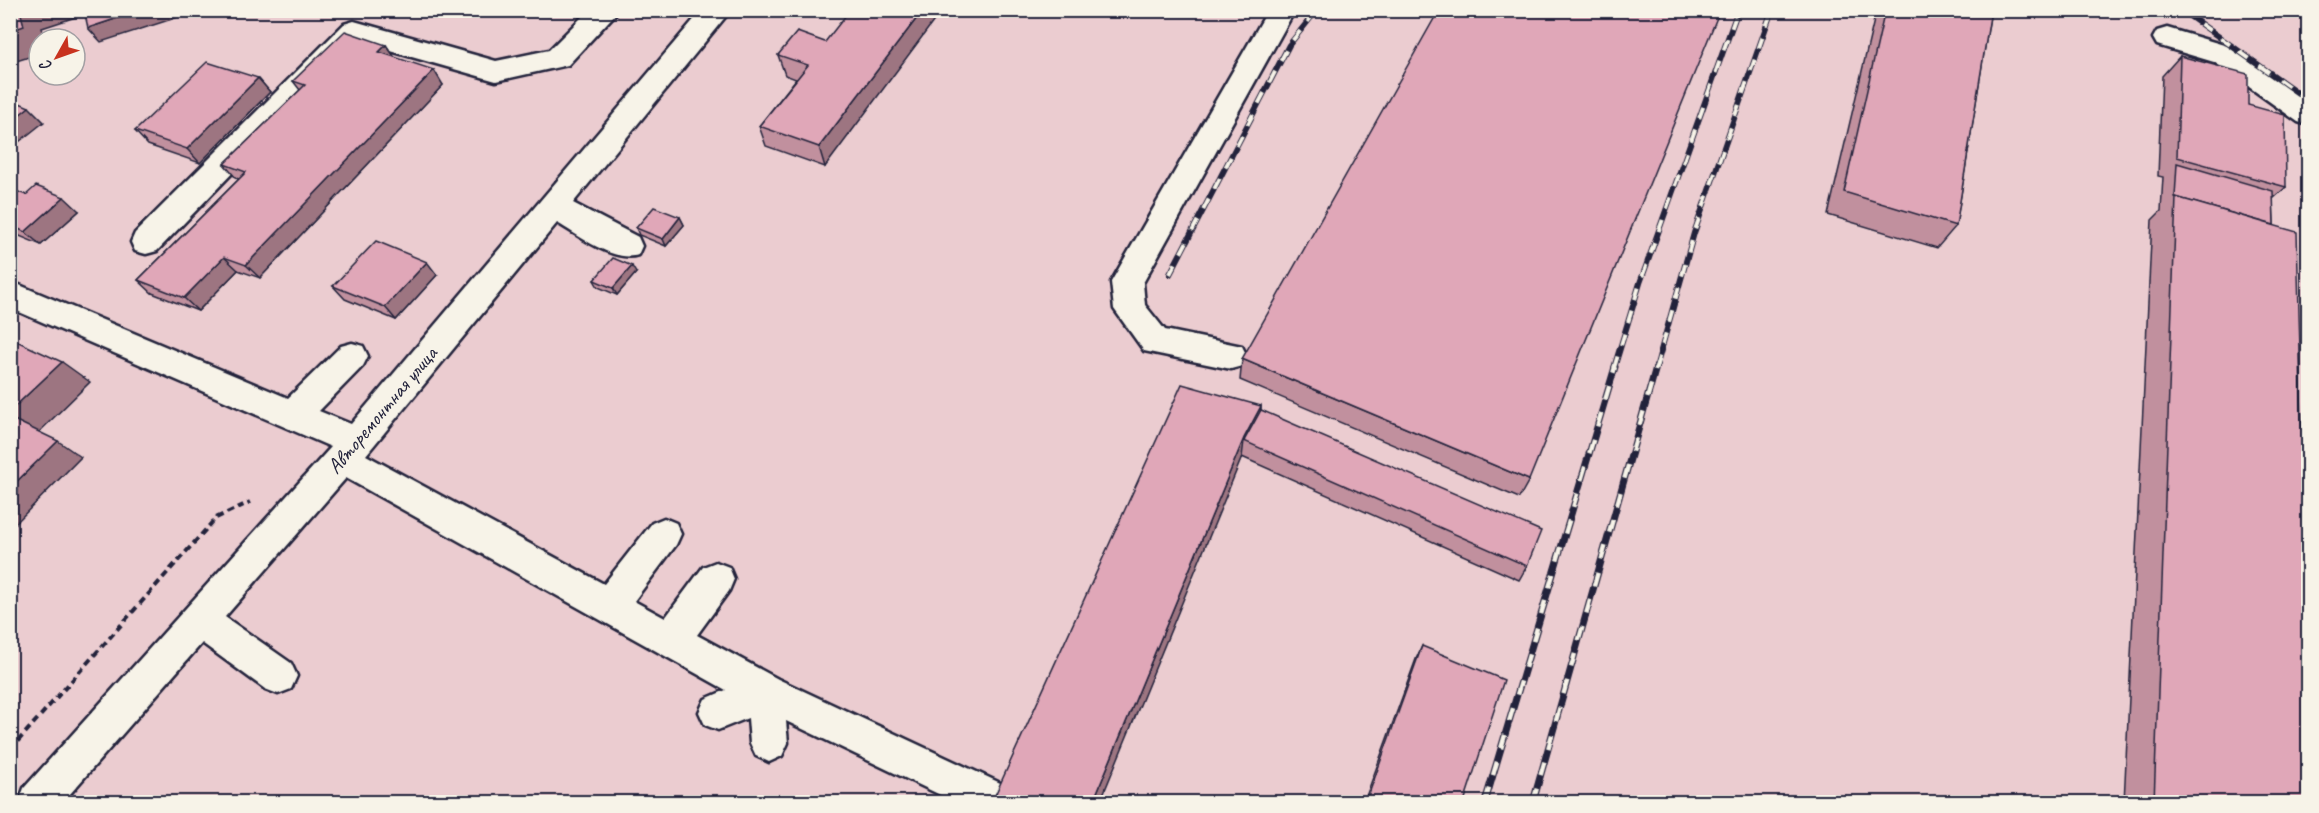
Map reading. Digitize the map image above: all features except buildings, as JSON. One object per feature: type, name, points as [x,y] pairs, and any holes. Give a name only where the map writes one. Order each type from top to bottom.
[{"type":"street","points":[[147,242],[354,31],[496,70],[558,58],[606,10]]},
{"type":"street","name":"Авторемонтная улица","points":[[49,799],[349,450],[718,10]]},
{"type":"street","points":[[1231,356],[1155,342],[1130,309],[1127,282],[1282,10]]},
{"type":"street","points":[[2167,38],[2224,55],[2308,116]]},
{"type":"street","points":[[554,207],[627,246]]},
{"type":"street","points":[[10,294],[293,415],[609,606],[765,692],[997,802]]},
{"type":"street","points":[[293,415],[352,356]]},
{"type":"street","points":[[609,606],[664,534]]},
{"type":"street","points":[[671,640],[716,579]]},
{"type":"street","points":[[200,621],[278,676]]},
{"type":"street","points":[[718,712],[765,692]]},
{"type":"street","points":[[765,692],[769,743]]},
{"type":"path","points":[[10,750],[216,518],[258,498]]},
{"type":"shaded area","points":[[11,11],[2308,11],[2308,802],[11,802]]},
{"type":"railway","points":[[1170,274],[1289,45],[1317,10]]},
{"type":"railway","points":[[1614,368],[1640,283],[1738,10]]},
{"type":"railway","points":[[1656,368],[1694,233],[1772,10]]},
{"type":"railway","points":[[2181,10],[2308,100]]},
{"type":"railway","points":[[1485,802],[1615,367]]},
{"type":"railway","points":[[1533,802],[1656,367]]}]
